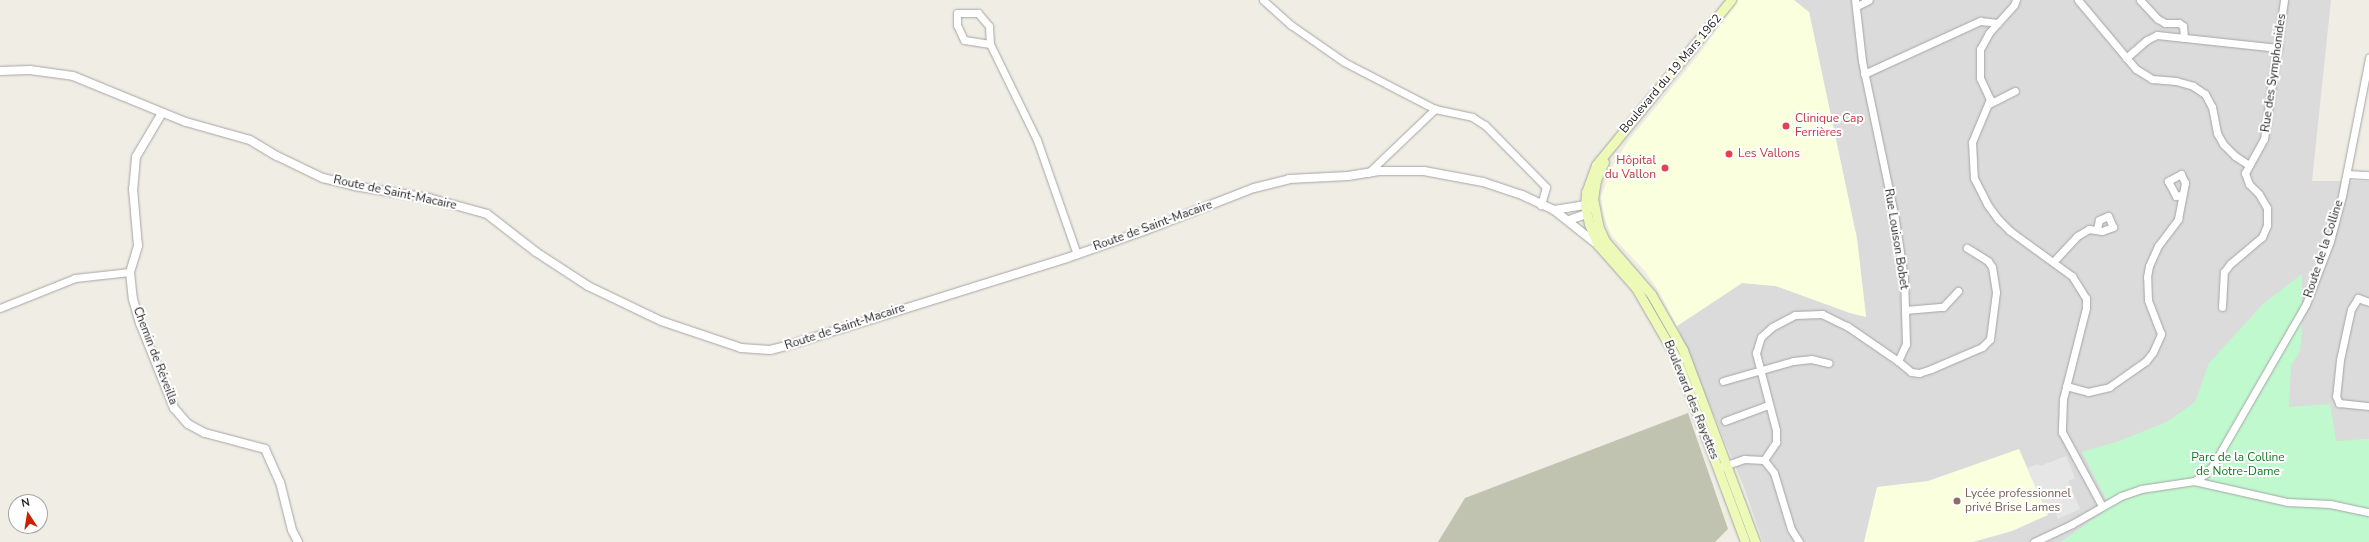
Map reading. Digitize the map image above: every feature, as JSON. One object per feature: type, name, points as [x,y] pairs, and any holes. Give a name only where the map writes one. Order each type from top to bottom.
[{"type":"main road","name":"Boulevard du 19 Mars 1962","points":[[1610,147],[1731,0]]},
{"type":"main road","name":"Boulevard des Rayettes","points":[[1610,147],[1600,172],[1594,198],[1598,228],[1605,241],[1651,294],[1683,350],[1745,542]]},
{"type":"main road","name":"Boulevard des Rayettes","points":[[1610,147],[1596,165],[1590,177],[1586,192],[1587,209],[1598,246],[1636,288],[1666,338],[1676,357],[1755,542]]},
{"type":"street","points":[[1263,0],[1291,25],[1344,62],[1435,109],[1472,117],[1485,125],[1546,187],[1542,205]]},
{"type":"street","points":[[1856,3],[1869,0]]},
{"type":"street","points":[[2016,0],[1980,49],[1980,78],[1990,99],[1972,142],[1974,178],[1979,190],[1994,214],[2010,231],[2072,276],[2084,293],[2087,304],[2066,386],[2061,412],[2062,432],[2102,506]]},
{"type":"street","points":[[2078,0],[2136,69],[2152,79],[2176,81],[2193,86],[2205,94],[2212,107],[2217,133],[2223,144],[2235,156],[2249,165]]},
{"type":"street","points":[[2140,0],[2158,20],[2183,26],[2184,38]]},
{"type":"street","name":"Rue des Symphonides","points":[[2222,307],[2224,272],[2230,264],[2262,237],[2266,225],[2266,208],[2259,194],[2248,184],[2245,173],[2264,139],[2284,0]]},
{"type":"street","name":"Rue Louison Bobet","points":[[1856,3],[1864,74],[1895,218],[1904,278],[1906,344],[1898,361]]},
{"type":"street","points":[[990,44],[964,40],[957,25],[957,13],[978,13],[988,26],[990,44],[1037,140],[1077,254]]},
{"type":"street","points":[[1864,74],[1980,21],[1998,23]]},
{"type":"street","points":[[2126,58],[2147,40],[2157,35],[2278,48]]},
{"type":"street","name":"Route de la Colline","points":[[2194,481],[2205,474],[2213,465],[2306,304],[2330,240],[2347,174],[2369,58]]},
{"type":"street","name":"Route de Saint-Macaire","points":[[0,71],[30,70],[73,76],[186,122],[250,140],[277,156],[323,178],[354,186],[429,198],[487,214],[536,252],[588,286],[661,321],[741,348],[770,350],[786,346],[1077,254],[1254,188],[1289,179],[1348,176],[1368,173],[1424,171],[1476,180],[1522,195],[1554,210],[1569,220],[1598,246]]},
{"type":"street","points":[[1989,104],[2015,90]]},
{"type":"street","points":[[1368,173],[1435,109]]},
{"type":"street","name":"Chemin de Réveilla","points":[[162,113],[136,157],[133,189],[138,246],[130,272],[133,299],[140,323],[174,408],[188,424],[205,433],[265,449],[280,482],[292,530],[298,542]]},
{"type":"street","points":[[1600,172],[1594,178],[1587,209],[1602,243],[1611,255],[1630,269]]},
{"type":"street","points":[[2347,174],[2369,175]]},
{"type":"street","points":[[2066,386],[2088,392],[2109,387],[2146,361],[2153,352],[2161,334],[2146,288],[2149,266],[2158,246],[2178,219],[2182,206],[2181,195]]},
{"type":"street","points":[[1554,210],[1587,209]]},
{"type":"street","points":[[1569,220],[1587,209]]},
{"type":"street","points":[[2053,262],[2077,236],[2088,229],[2097,229]]},
{"type":"street","points":[[1764,460],[1776,442],[1775,423],[1768,405],[1756,353],[1762,337],[1781,322],[1795,315],[1808,313],[1822,314],[1847,326],[1898,361],[1911,372],[1931,369],[1982,347],[1990,339],[1996,292],[1992,267],[1988,261],[1967,248]]},
{"type":"street","points":[[0,308],[75,278],[130,272]]},
{"type":"street","points":[[1905,310],[1943,307],[1958,291]]},
{"type":"street","points":[[2369,302],[2355,297],[2345,331],[2336,396],[2339,403],[2369,406]]},
{"type":"street","points":[[1723,381],[1793,361],[1811,359],[1829,363]]},
{"type":"street","points":[[1725,421],[1768,405]]},
{"type":"street","points":[[1722,467],[1744,459],[1764,460],[1774,473],[1791,529],[1799,542]]},
{"type":"street","points":[[2034,542],[2121,496],[2141,489],[2194,481],[2287,502],[2330,504],[2369,512]]},
{"type":"shaded area","name":"Les Vallons","points":[[1738,0],[1794,0],[1809,12],[1857,239],[1866,317],[1850,313],[1776,286],[1742,283],[1677,326],[1658,290],[1645,271],[1611,235],[1604,216],[1601,197],[1612,167],[1628,141],[1697,57]]},
{"type":"shaded area","points":[[1788,0],[2331,0],[2312,181],[2369,181],[2369,542],[1763,542],[1743,485],[1677,326],[1742,283],[1776,286],[1850,313],[1866,316],[1857,239],[1809,12]]},
{"type":"shaded area","points":[[1688,413],[1728,529],[1715,542],[1438,542],[1465,498]]},
{"type":"shaded area","name":"Lycée professionnel privé Brise Lames","points":[[2019,449],[2048,515],[2012,531],[1973,542],[1864,542],[1877,487],[1928,481]]},
{"type":"shaded area","points":[[2066,456],[2075,478],[2068,481],[2080,509],[2058,519],[2055,511],[2047,514],[2027,468],[2038,464],[2040,466]]},
{"type":"green space","name":"Parc de la Colline de Notre-Dame","points":[[2302,274],[2302,329],[2300,352],[2291,365],[2289,407],[2330,404],[2336,441],[2369,439],[2369,542],[2061,542],[2110,507],[2082,452],[2116,442],[2167,422],[2195,402],[2209,363],[2263,304]]},
{"type":"place","name":"Clinique Cap Ferrières","points":[[1786,126]]},
{"type":"place","name":"Les Vallons","points":[[1729,154]]},
{"type":"place","name":"Hôpital du Vallon","points":[[1665,168]]},
{"type":"place","name":"Lycée professionnel privé Brise Lames","points":[[1957,501]]}]
